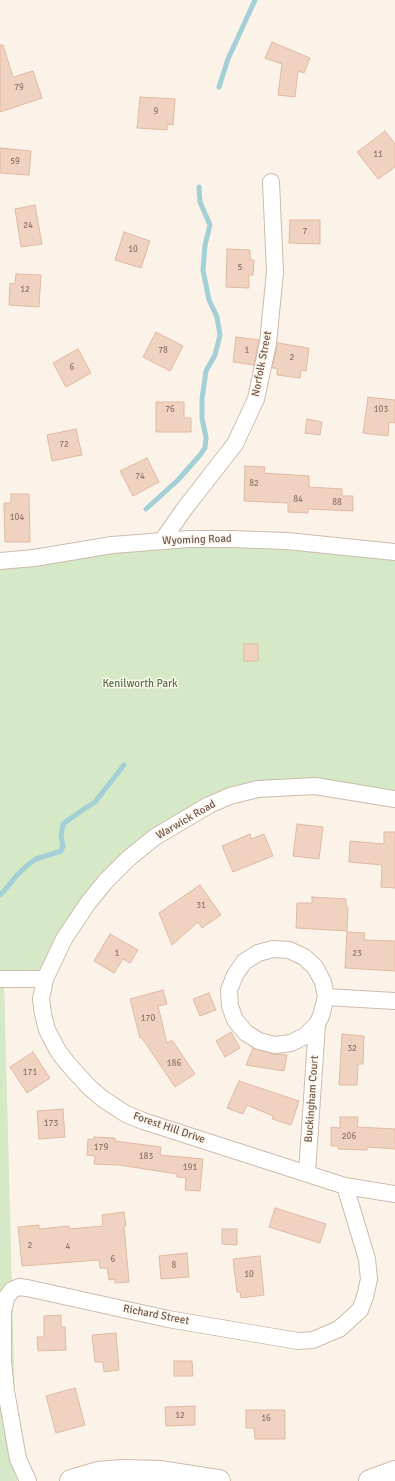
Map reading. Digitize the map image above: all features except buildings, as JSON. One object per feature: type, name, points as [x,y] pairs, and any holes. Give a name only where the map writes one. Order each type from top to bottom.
[{"type":"street","name":"Norfolk Street","points":[[162,541],[185,508],[235,444],[256,399],[268,343],[275,272],[270,182]]},
{"type":"street","name":"Wyoming Road","points":[[0,561],[34,558],[112,545],[217,538],[300,542],[395,552]]},
{"type":"street","name":"Warwick Road","points":[[45,978],[57,951],[71,927],[116,870],[155,837],[209,805],[226,797],[244,792],[276,787],[315,786],[395,799]]},
{"type":"street","points":[[273,949],[289,950],[304,956],[316,967],[323,982],[326,997],[321,1016],[317,1024],[305,1036],[291,1043],[275,1045],[259,1041],[246,1033],[235,1020],[230,1006],[230,990],[235,974],[244,962],[258,953],[273,949]]},
{"type":"street","points":[[0,979],[45,978]]},
{"type":"street","name":"Forest Hill Drive","points":[[45,978],[41,1007],[47,1030],[58,1051],[89,1087],[103,1099],[126,1114],[143,1121],[345,1186],[395,1194]]},
{"type":"street","points":[[326,997],[395,1001]]},
{"type":"street","name":"Buckingham Court","points":[[307,1173],[317,1024]]},
{"type":"street","name":"Richard Street","points":[[28,1481],[18,1459],[6,1391],[3,1361],[3,1313],[6,1298],[12,1290],[19,1287],[27,1288],[168,1319],[298,1340],[313,1340],[339,1329],[360,1310],[365,1298],[369,1279],[368,1259],[345,1186]]},
{"type":"street","points":[[71,1481],[98,1474],[122,1472],[161,1472],[219,1481]]},
{"type":"street","points":[[370,1481],[395,1472]]},
{"type":"green space","name":"Kenilworth Park","points":[[133,543],[395,552],[395,799],[357,792],[230,796],[116,870],[45,979],[4,979],[17,1481],[0,1481],[0,561]]},
{"type":"waterway","points":[[219,87],[228,59],[255,0]]},
{"type":"waterway","points":[[146,509],[178,480],[205,448],[206,437],[202,418],[202,399],[206,371],[215,355],[220,335],[217,317],[209,300],[203,270],[205,245],[210,225],[200,202],[199,187]]},
{"type":"waterway","points":[[0,895],[17,875],[30,863],[36,859],[61,851],[63,846],[61,835],[63,824],[95,802],[124,765]]}]
